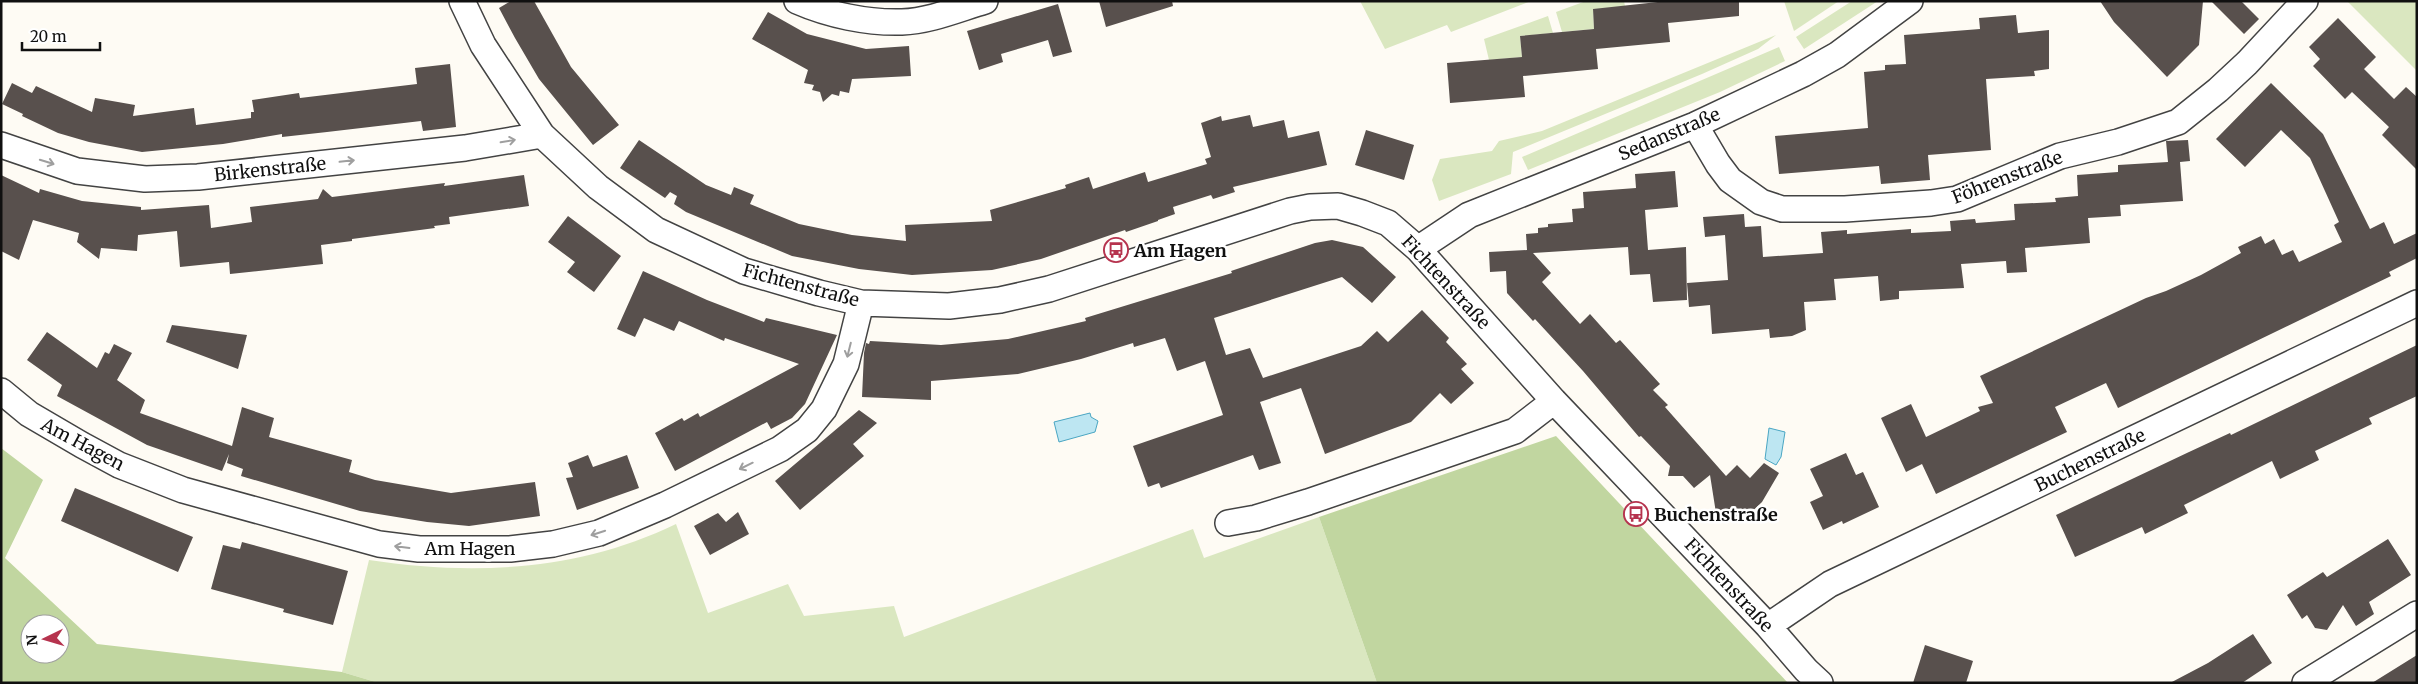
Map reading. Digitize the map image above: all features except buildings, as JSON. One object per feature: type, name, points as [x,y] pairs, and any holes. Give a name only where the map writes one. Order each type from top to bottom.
[{"type":"street","name":"Fichtenstraße","points":[[462,1],[483,45],[542,135],[598,187],[656,230],[744,271],[861,303],[949,306],[1000,300],[1048,289],[1290,211],[1310,207],[1338,206],[1362,212],[1388,223],[1418,248],[1554,401],[1820,683]]},
{"type":"street","points":[[797,1],[817,10],[842,16],[903,22],[932,17],[985,1]]},
{"type":"street","name":"Sedanstraße","points":[[1418,248],[1469,215],[1695,125],[1803,74],[1837,55],[1910,1]]},
{"type":"street","name":"Föhrenstraße","points":[[1695,125],[1718,164],[1730,180],[1761,202],[1782,209],[1845,209],[1931,203],[1958,199],[2060,156],[2134,137],[2178,122],[2247,64],[2305,1]]},
{"type":"street","name":"Birkenstraße","points":[[1,145],[77,171],[144,179],[198,177],[456,150],[542,135]]},
{"type":"street","name":"Am Hagen","points":[[1,391],[29,414],[82,445],[119,465],[183,490],[379,544],[419,549],[527,547],[553,544],[599,533],[665,505],[750,464],[780,449],[807,430],[824,409],[846,364],[861,303]]},
{"type":"street","name":"Buchenstraße","points":[[1768,626],[1830,584],[2417,303]]},
{"type":"street","points":[[1228,523],[1256,518],[1308,502],[1515,431],[1554,401]]},
{"type":"street","points":[[2305,683],[2417,614]]},
{"type":"green space","points":[[1360,1],[1531,1],[1451,32],[1447,25],[1385,49]]},
{"type":"green space","points":[[1586,1],[1624,1],[1625,6],[1593,10],[1594,29],[1562,32],[1556,12]]},
{"type":"green space","points":[[1784,1],[1839,1],[1794,31]]},
{"type":"green space","points":[[1852,1],[1878,1],[1804,49],[1796,37]]},
{"type":"green space","points":[[2347,1],[2417,1],[2417,71]]},
{"type":"green space","points":[[1548,16],[1553,33],[1520,36],[1522,57],[1489,60],[1484,39]]},
{"type":"green space","points":[[1776,35],[1758,49],[1702,74],[1513,152],[1511,174],[1439,201],[1432,180],[1440,159],[1492,151],[1499,141],[1542,131]]},
{"type":"green space","points":[[1779,47],[1785,61],[1720,92],[1528,170],[1522,157]]},
{"type":"green space","points":[[1556,436],[1788,683],[1377,683],[1319,517]]},
{"type":"green space","points":[[1,448],[43,480],[5,558],[65,614],[20,614],[20,664],[70,664],[70,619],[97,644],[342,672],[379,683],[1,683]]},
{"type":"green space","points":[[1319,517],[1377,683],[379,683],[342,672],[369,560],[448,568],[526,566],[602,552],[639,540],[676,524],[708,613],[788,584],[804,616],[894,606],[904,637],[1193,529],[1204,558]]},
{"type":"water","points":[[1090,413],[1091,417],[1098,421],[1095,432],[1059,442],[1054,422]]},
{"type":"water","points":[[1769,428],[1785,432],[1781,457],[1776,465],[1765,459]]},
{"type":"place","name":"Am Hagen","points":[[1116,250]]},
{"type":"place","name":"Buchenstraße","points":[[1636,514]]}]
